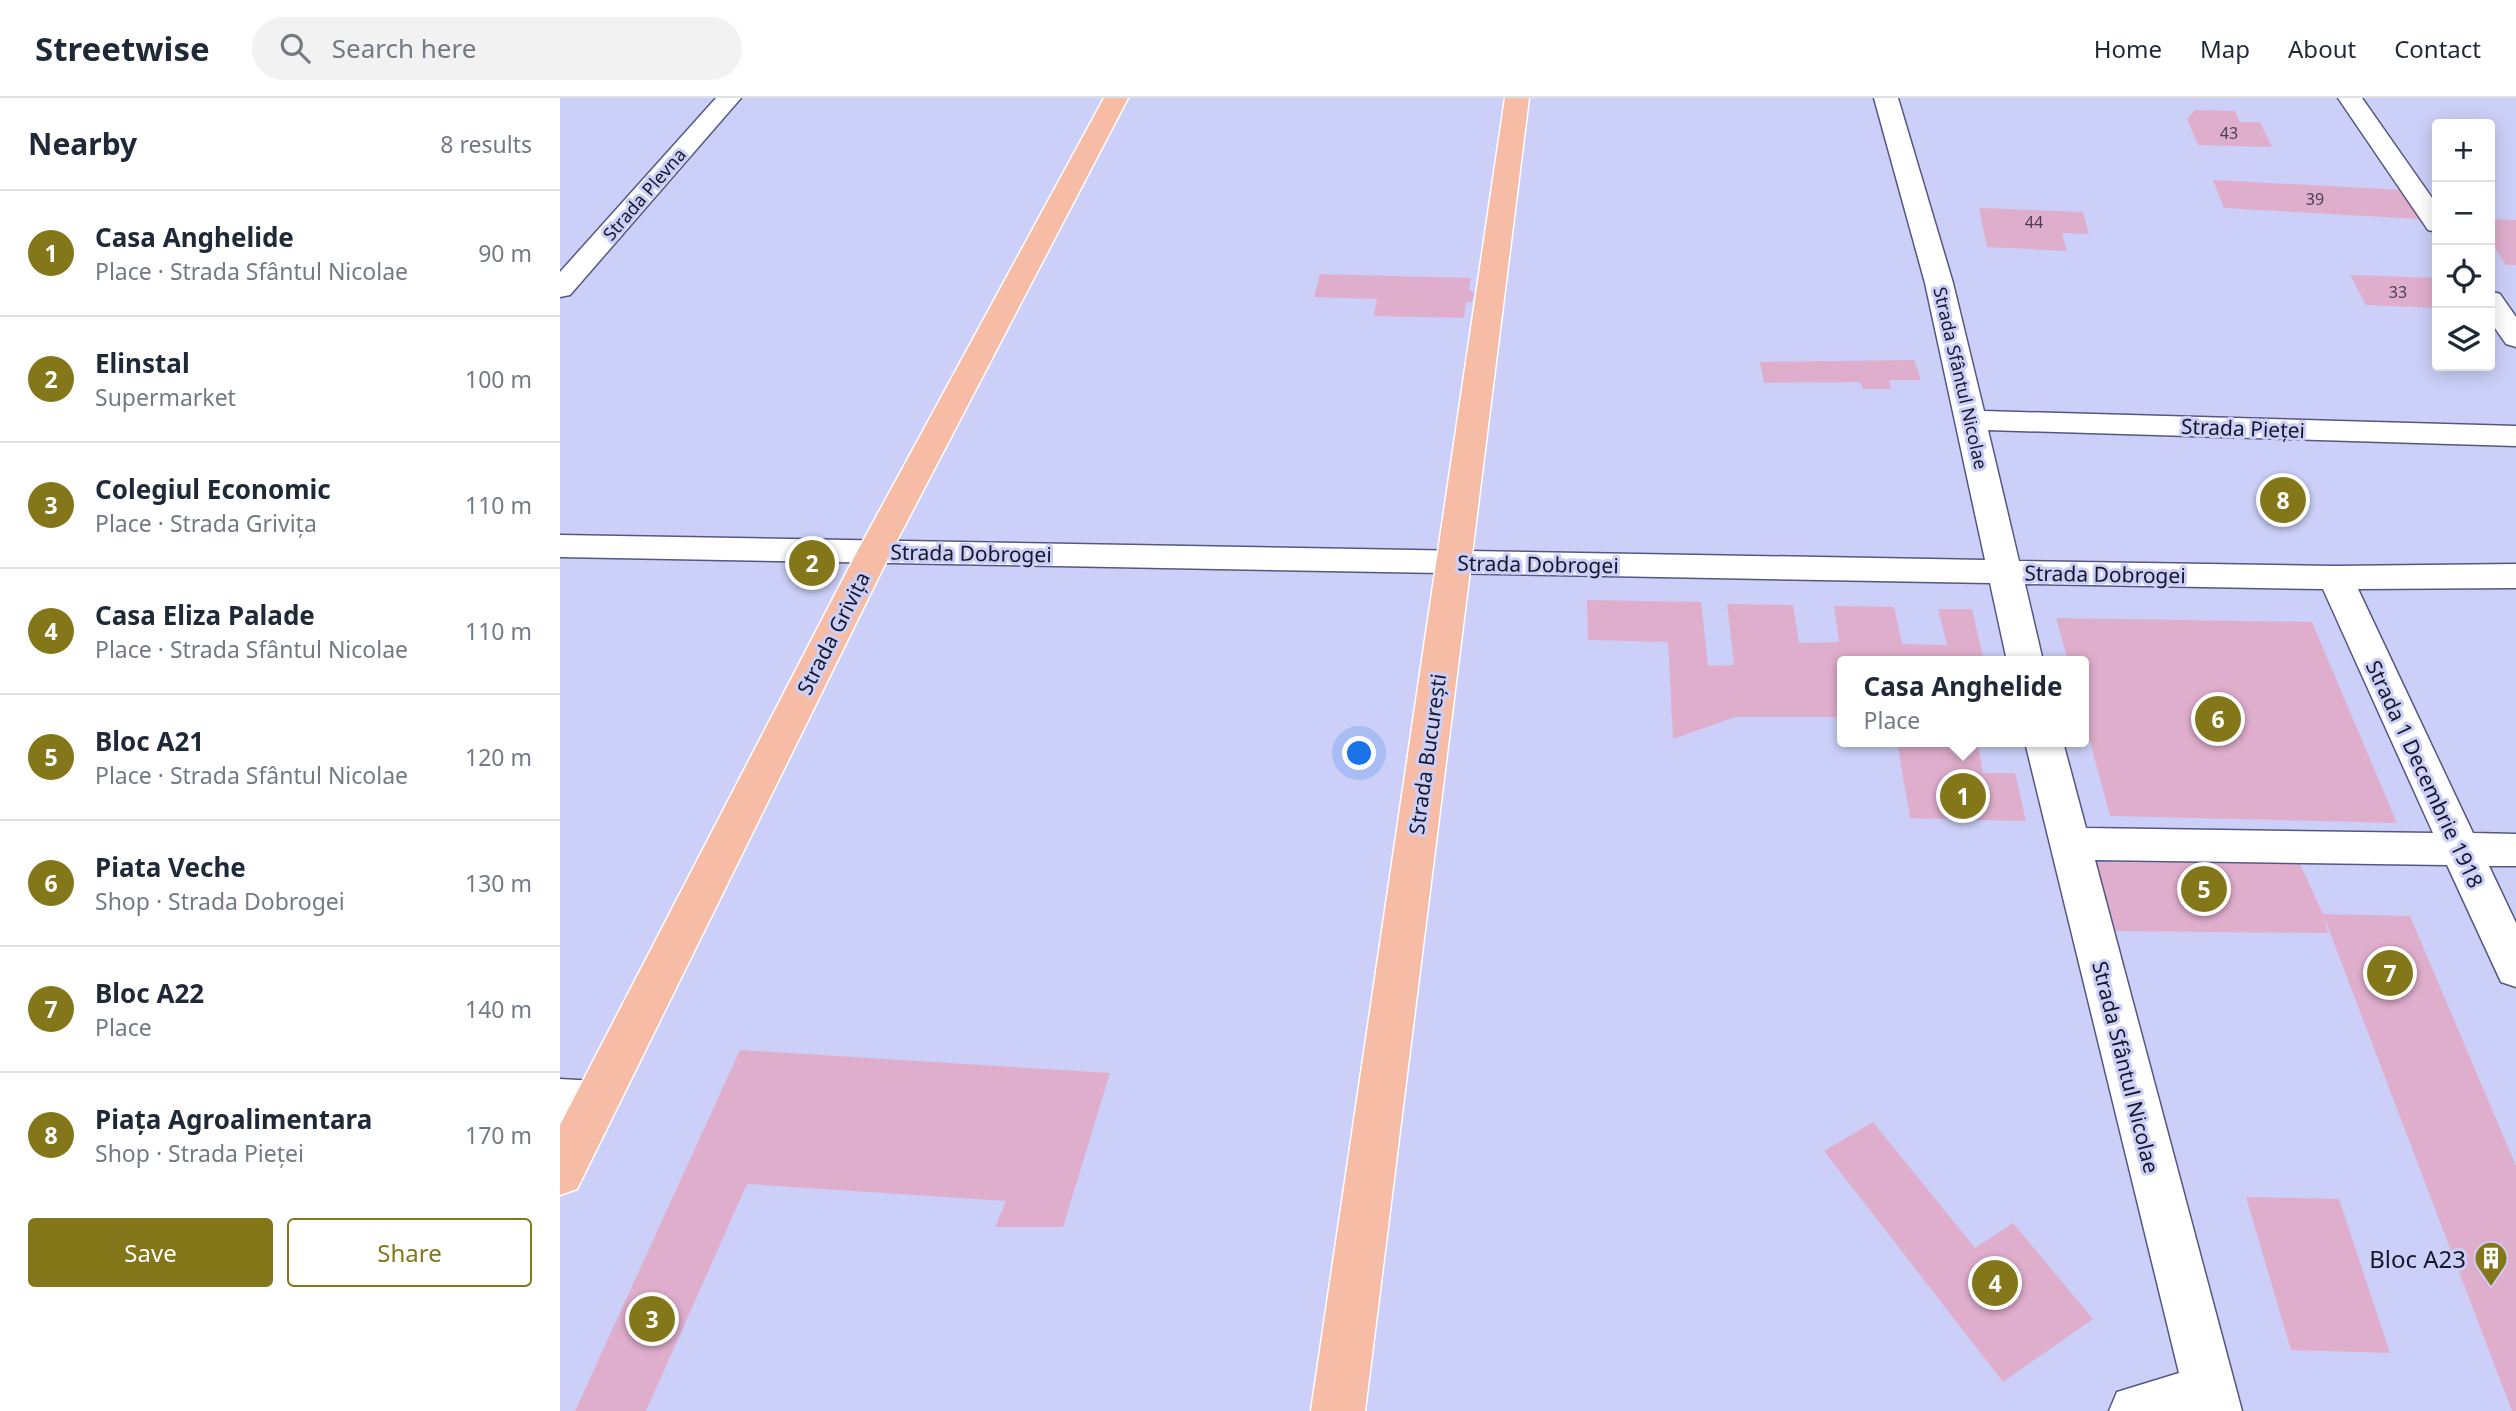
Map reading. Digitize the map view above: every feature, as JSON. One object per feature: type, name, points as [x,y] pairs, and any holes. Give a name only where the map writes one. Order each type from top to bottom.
[{"type":"main road","name":"Strada Grivița","points":[[560,1173],[578,1101],[1116,98]]},
{"type":"main road","name":"Strada București","points":[[1338,1411],[1400,939],[1455,563],[1517,98]]},
{"type":"street","name":"Strada Plevna","points":[[560,289],[729,98]]},
{"type":"street","name":"Strada Sfântul Nicolae","points":[[1886,98],[1940,283],[2024,656]]},
{"type":"street","points":[[2350,98],[2432,217]]},
{"type":"street","points":[[2495,307],[2516,338]]},
{"type":"street","name":"Strada Pieței","points":[[1970,420],[2516,436]]},
{"type":"street","name":"Strada Dobrogei","points":[[560,546],[2335,578],[2516,576]]},
{"type":"street","name":"Strada 1 Decembrie 1918","points":[[2335,578],[2516,969]]},
{"type":"street","name":"Strada Sfântul Nicolae","points":[[2045,747],[2212,1401],[2136,1411]]},
{"type":"street","points":[[2068,845],[2516,850]]},
{"type":"building","points":[[2195,110],[2235,111],[2240,122],[2260,122],[2272,147],[2198,145],[2187,119]]},
{"type":"building","points":[[2213,180],[2404,190],[2419,219],[2224,208]]},
{"type":"building","points":[[1979,208],[2083,212],[2089,234],[2062,233],[2067,251],[1987,247]]},
{"type":"building","points":[[2495,219],[2516,220],[2516,265],[2506,265],[2495,248]]},
{"type":"building","points":[[1320,274],[1471,278],[1469,290],[1474,292],[1472,302],[1466,302],[1464,318],[1374,316],[1377,299],[1314,297]]},
{"type":"building","points":[[2350,275],[2432,278],[2432,308],[2366,305]]},
{"type":"building","points":[[1914,360],[1921,380],[1889,380],[1891,389],[1863,389],[1860,382],[1764,383],[1760,362]]},
{"type":"building","points":[[1587,600],[1701,602],[1708,666],[1734,665],[1727,604],[1793,605],[1799,643],[1839,642],[1834,606],[1894,607],[1902,644],[1947,645],[1938,609],[1972,609],[1983,656],[1837,656],[1837,717],[1735,717],[1673,739],[1668,642],[1588,640]]},
{"type":"building","points":[[2056,618],[2312,622],[2397,823],[2110,816],[2089,738],[2089,656],[2067,656]]},
{"type":"building","points":[[1898,747],[1978,747],[1983,773],[2015,773],[2026,821],[1910,818]]},
{"type":"building","points":[[2088,862],[2300,864],[2323,914],[2410,916],[2516,1166],[2516,1411],[2512,1411],[2324,917],[2328,933],[2108,931]]},
{"type":"building","points":[[740,1050],[1110,1073],[1063,1227],[995,1227],[1006,1201],[747,1184],[646,1411],[575,1411]]},
{"type":"building","points":[[1873,1122],[1975,1248],[2013,1223],[2093,1319],[2003,1382],[1824,1151]]},
{"type":"building","points":[[2246,1197],[2339,1199],[2390,1353],[2291,1350]]},
{"type":"place","name":"Piața Agroalimentara","points":[[2283,500]]},
{"type":"place","name":"Elinstal","points":[[812,563]]},
{"type":"place","name":"Piata Veche","points":[[2218,719]]},
{"type":"place","name":"Casa Anghelide","points":[[1963,796]]},
{"type":"place","name":"Bloc A21","points":[[2204,889]]},
{"type":"place","name":"Bloc A22","points":[[2390,973]]},
{"type":"place","name":"Casa Eliza Palade","points":[[1995,1283]]},
{"type":"place","name":"Bloc A23","points":[[2491,1288]]},
{"type":"place","name":"Colegiul Economic","points":[[652,1319]]}]
